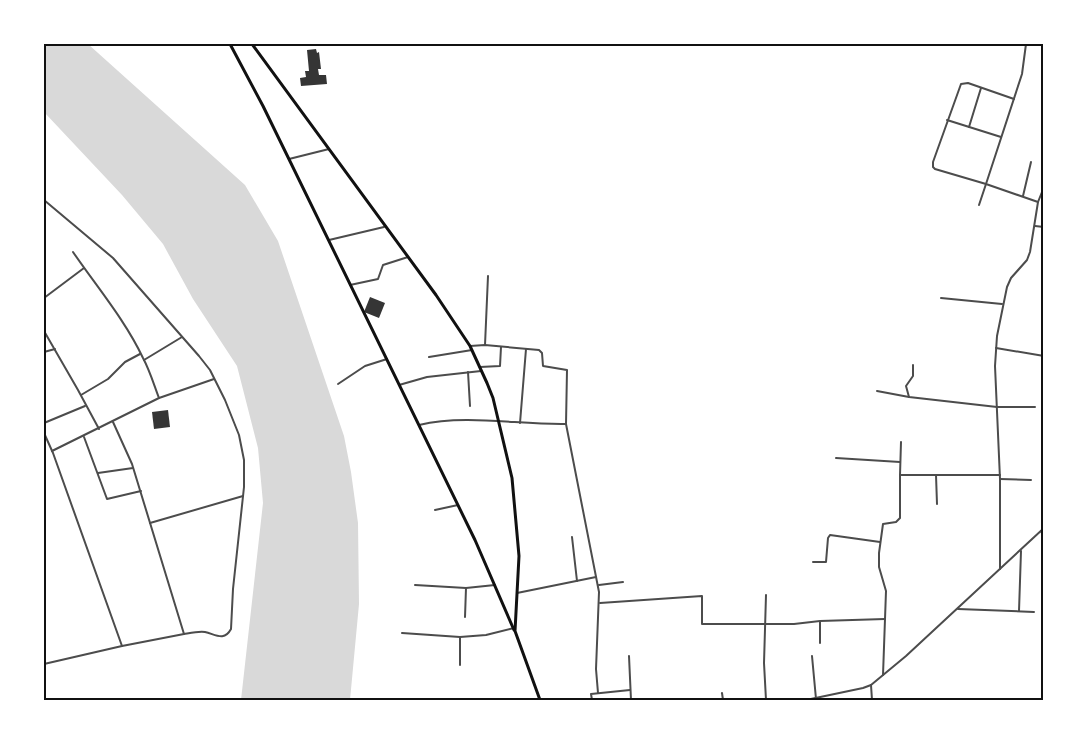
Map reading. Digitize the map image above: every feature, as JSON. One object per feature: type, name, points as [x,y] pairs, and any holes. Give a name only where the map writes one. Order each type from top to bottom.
[{"type":"main road","points":[[230,44],[263,106],[458,505],[514,630],[540,700]]},
{"type":"main road","points":[[252,44],[384,227],[442,303],[471,348],[493,398],[512,478],[519,556],[514,630]]},
{"type":"main road","points":[[505,609],[510,614],[516,608]]},
{"type":"street","points":[[979,205],[1022,74],[1026,44]]},
{"type":"street","points":[[1014,99],[965,82],[961,84],[933,167],[1038,202]]},
{"type":"street","points":[[969,127],[981,88]]},
{"type":"street","points":[[948,120],[1002,137]]},
{"type":"street","points":[[289,159],[329,149]]},
{"type":"street","points":[[1023,196],[1031,162]]},
{"type":"street","points":[[1000,569],[996,348],[1002,304],[1011,278],[1029,256],[1038,202],[1044,187]]},
{"type":"street","points":[[44,200],[113,258],[199,356],[225,400],[243,448],[244,460],[243,496],[229,633],[221,637],[204,632],[184,634],[44,664]]},
{"type":"street","points":[[1035,226],[1044,227]]},
{"type":"street","points":[[328,240],[384,227]]},
{"type":"street","points":[[72,252],[141,353],[159,398]]},
{"type":"street","points":[[351,285],[378,279],[381,277],[383,265],[408,257]]},
{"type":"street","points":[[44,292],[45,297],[84,268]]},
{"type":"street","points":[[485,345],[488,276]]},
{"type":"street","points":[[941,298],[1002,304]]},
{"type":"street","points":[[44,331],[99,429]]},
{"type":"street","points":[[144,360],[182,337]]},
{"type":"street","points":[[429,357],[485,345],[541,351],[543,366],[567,370],[566,424],[600,603],[596,669],[598,693]]},
{"type":"street","points":[[399,385],[427,377],[500,366],[501,347]]},
{"type":"street","points":[[996,348],[1044,356]]},
{"type":"street","points":[[44,352],[54,349]]},
{"type":"street","points":[[520,423],[526,349]]},
{"type":"street","points":[[81,394],[108,379],[125,362],[141,353]]},
{"type":"street","points":[[338,384],[365,366],[387,359]]},
{"type":"street","points":[[909,397],[906,386],[913,376],[913,365]]},
{"type":"street","points":[[468,372],[470,406]]},
{"type":"street","points":[[52,451],[159,398],[214,379]]},
{"type":"street","points":[[877,391],[997,407],[1035,407]]},
{"type":"street","points":[[44,423],[86,405]]},
{"type":"street","points":[[419,425],[443,421],[566,424]]},
{"type":"street","points":[[113,422],[141,491],[184,634]]},
{"type":"street","points":[[44,433],[122,646]]},
{"type":"street","points":[[84,436],[109,500],[141,491]]},
{"type":"street","points":[[883,675],[886,591],[879,567],[880,542],[883,524],[896,522],[900,518],[901,442]]},
{"type":"street","points":[[836,458],[900,462]]},
{"type":"street","points":[[98,473],[133,468]]},
{"type":"street","points":[[900,475],[1000,477],[1031,480]]},
{"type":"street","points":[[936,475],[937,504]]},
{"type":"street","points":[[150,523],[243,496]]},
{"type":"street","points":[[435,510],[458,505]]},
{"type":"street","points":[[806,700],[871,685],[906,657],[1042,530],[1044,538]]},
{"type":"street","points":[[813,562],[827,560],[830,536],[880,542]]},
{"type":"street","points":[[572,537],[577,581]]},
{"type":"street","points":[[1019,611],[1021,550]]},
{"type":"street","points":[[517,593],[596,577]]},
{"type":"street","points":[[598,585],[623,582]]},
{"type":"street","points":[[415,585],[466,588],[495,585]]},
{"type":"street","points":[[465,617],[466,588]]},
{"type":"street","points":[[1041,601],[1044,594]]},
{"type":"street","points":[[766,595],[764,663],[766,700]]},
{"type":"street","points":[[600,603],[702,596],[702,624],[766,625],[885,619]]},
{"type":"street","points":[[958,609],[1034,612]]},
{"type":"street","points":[[819,621],[820,643]]},
{"type":"street","points":[[402,633],[460,637],[514,630]]},
{"type":"street","points":[[460,637],[460,665]]},
{"type":"street","points":[[629,656],[631,700]]},
{"type":"street","points":[[812,656],[816,699]]},
{"type":"street","points":[[871,685],[872,700]]},
{"type":"street","points":[[592,700],[591,694],[630,690]]},
{"type":"street","points":[[722,693],[723,700]]},
{"type":"shaded area","points":[[44,44],[88,44],[245,185],[278,241],[344,436],[351,472],[358,523],[359,604],[350,700],[241,700],[263,503],[258,448],[237,366],[193,299],[163,244],[122,195],[44,112]]},
{"type":"building","points":[[316,49],[317,53],[319,52],[321,69],[318,69],[319,75],[326,75],[327,84],[301,86],[300,78],[306,77],[305,71],[309,71],[307,50]]},
{"type":"building","points":[[370,297],[385,303],[379,318],[364,312]]},
{"type":"building","points":[[168,410],[170,427],[154,429],[152,412]]}]
